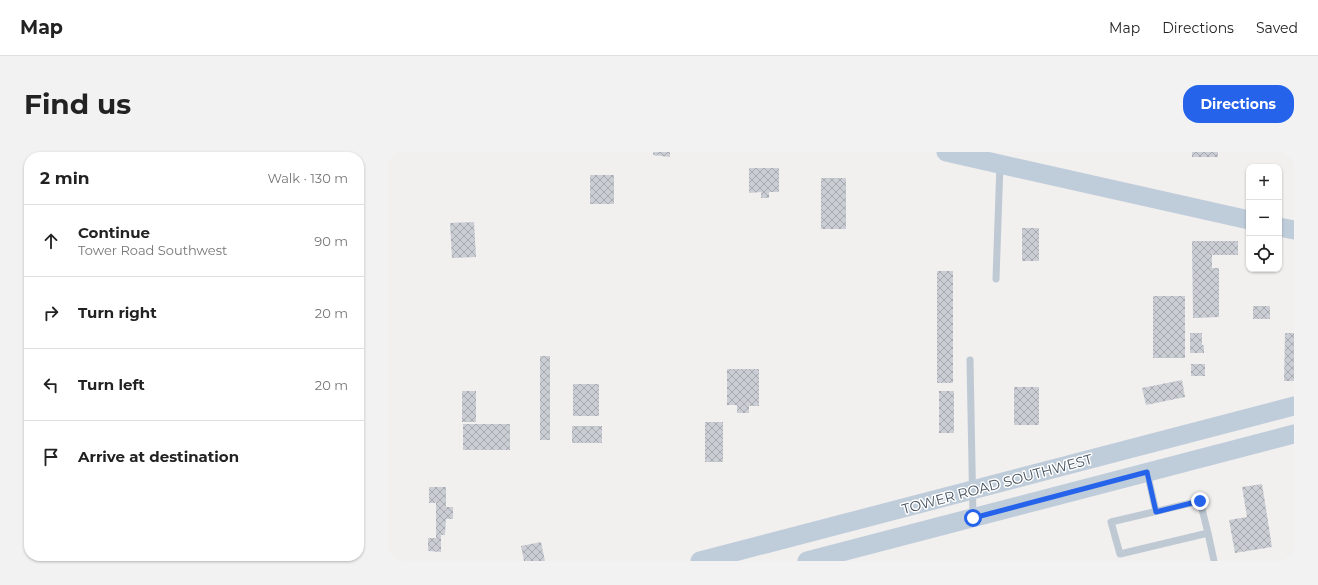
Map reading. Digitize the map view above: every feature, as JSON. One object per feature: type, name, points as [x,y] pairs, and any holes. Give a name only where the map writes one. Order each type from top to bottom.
[{"type":"main road","points":[[946,152],[1246,219]]},
{"type":"main road","points":[[1282,227],[1294,230]]},
{"type":"main road","name":"TOWER ROAD SOUTHWEST","points":[[700,561],[1294,406]]},
{"type":"main road","name":"TOWER ROAD SOUTHWEST","points":[[814,560],[1294,434]]},
{"type":"lane","points":[[996,279],[1000,164]]},
{"type":"lane","points":[[970,360],[973,518]]},
{"type":"lane","points":[[1147,472],[1156,512]]},
{"type":"lane","points":[[1208,533],[1120,554],[1111,522],[1200,501],[1208,533],[1214,561]]},
{"type":"building","points":[[653,152],[670,152],[670,157],[653,155]]},
{"type":"building","points":[[1192,152],[1218,152],[1218,157],[1192,157]]},
{"type":"building","points":[[749,168],[779,168],[779,192],[769,192],[769,198],[761,198],[761,192],[749,193]]},
{"type":"building","points":[[590,175],[614,175],[614,204],[590,204]]},
{"type":"building","points":[[821,178],[846,178],[846,229],[821,229]]},
{"type":"building","points":[[474,222],[476,257],[452,258],[450,223]]},
{"type":"building","points":[[1022,228],[1039,228],[1039,261],[1022,261]]},
{"type":"building","points":[[1192,241],[1238,241],[1238,255],[1212,255],[1212,268],[1219,268],[1219,317],[1193,318]]},
{"type":"building","points":[[937,271],[953,271],[953,383],[937,383]]},
{"type":"building","points":[[1153,296],[1185,296],[1185,358],[1153,358]]},
{"type":"building","points":[[1253,306],[1270,306],[1270,319],[1253,319]]},
{"type":"building","points":[[1190,333],[1202,333],[1204,353],[1190,353]]},
{"type":"building","points":[[1285,333],[1294,333],[1294,381],[1284,381]]},
{"type":"building","points":[[540,356],[550,356],[550,440],[540,440]]},
{"type":"building","points":[[1191,364],[1205,364],[1205,376],[1191,376]]},
{"type":"building","points":[[727,369],[759,369],[759,406],[749,406],[749,413],[737,413],[737,405],[727,405]]},
{"type":"building","points":[[1182,380],[1185,397],[1146,405],[1142,388]]},
{"type":"building","points":[[573,384],[599,384],[599,416],[573,416]]},
{"type":"building","points":[[1014,387],[1039,387],[1039,425],[1014,425]]},
{"type":"building","points":[[462,391],[476,391],[476,422],[462,422]]},
{"type":"building","points":[[939,391],[954,391],[954,433],[939,433]]},
{"type":"building","points":[[705,422],[723,422],[723,462],[705,462]]},
{"type":"building","points":[[463,424],[510,424],[510,450],[463,450]]},
{"type":"building","points":[[572,426],[602,426],[602,443],[572,443]]},
{"type":"building","points":[[1262,484],[1272,547],[1235,553],[1229,520],[1247,517],[1242,487]]},
{"type":"building","points":[[429,487],[446,487],[446,507],[453,507],[453,519],[446,519],[445,535],[441,535],[441,552],[428,551],[428,538],[436,538],[436,503],[429,503]]},
{"type":"building","points":[[541,542],[545,561],[524,561],[521,546]]},
{"type":"route","points":[[973,518],[1147,472],[1156,512],[1200,501]]}]
